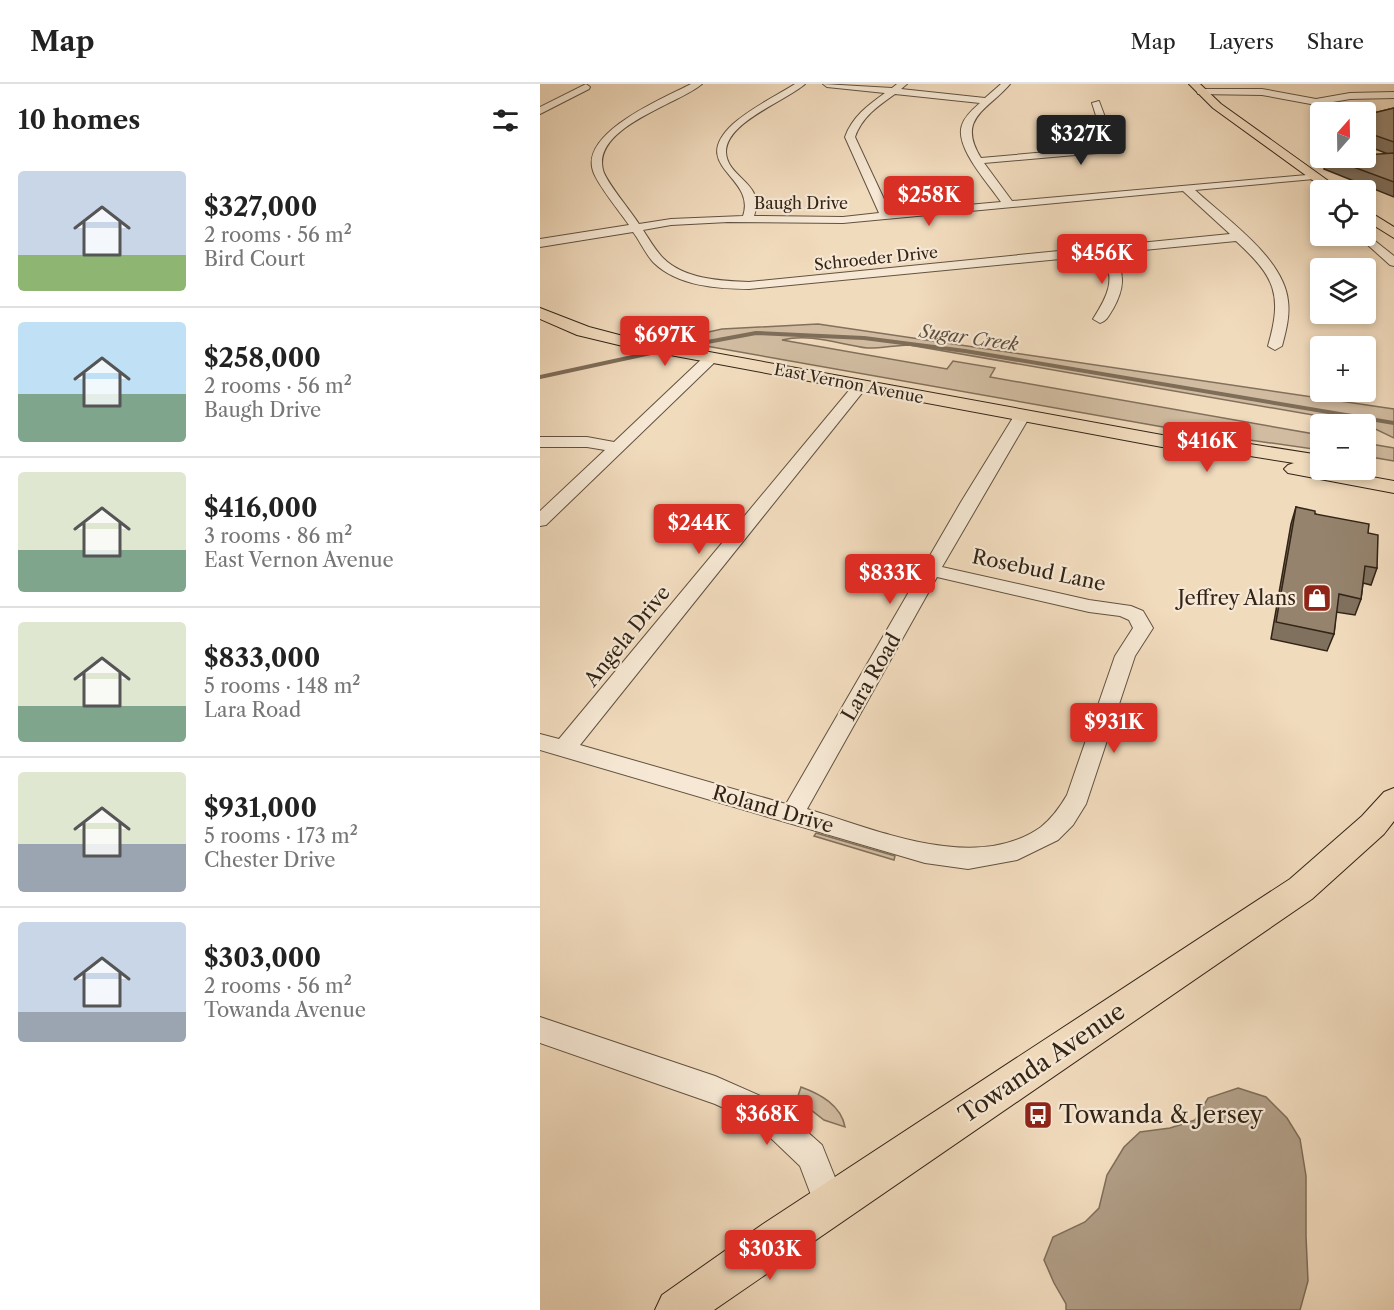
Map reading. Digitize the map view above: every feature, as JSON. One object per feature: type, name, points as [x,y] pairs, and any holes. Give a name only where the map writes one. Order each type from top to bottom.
[{"type":"main road","points":[[1198,88],[1217,106],[1320,180]]},
{"type":"main road","points":[[1376,221],[1394,234]]},
{"type":"main road","name":"East Vernon Avenue","points":[[542,316],[583,331],[627,342],[1162,441],[1193,451],[1394,487]]},
{"type":"main road","name":"East Vernon Avenue","points":[[1162,441],[1194,442],[1310,459]]},
{"type":"main road","points":[[1376,471],[1394,474]]},
{"type":"main road","name":"Towanda Avenue","points":[[677,1310],[1301,889],[1373,825],[1394,800]]},
{"type":"street","name":"Schroeder Drive","points":[[698,84],[624,125],[607,138],[596,158],[598,171],[658,260],[671,270],[696,279],[729,285],[781,284],[1239,237]]},
{"type":"street","points":[[747,219],[753,208],[751,196],[724,164],[722,145],[736,126],[801,84]]},
{"type":"street","points":[[827,84],[988,101]]},
{"type":"street","points":[[886,216],[850,137],[852,129],[860,118],[903,84]]},
{"type":"street","points":[[1006,84],[969,120],[964,132],[966,141],[978,161],[1009,205]]},
{"type":"street","points":[[540,111],[585,87],[573,86]]},
{"type":"street","points":[[1198,88],[1262,92],[1319,100],[1394,95]]},
{"type":"street","points":[[978,161],[1107,150],[1110,144],[1096,103]]},
{"type":"street","name":"Baugh Drive","points":[[540,243],[634,227],[695,220],[829,221],[1314,176]]},
{"type":"street","points":[[1186,188],[1262,258],[1281,289],[1284,305],[1275,346]]},
{"type":"street","points":[[1376,246],[1394,262]]},
{"type":"street","points":[[1100,318],[1115,293],[1119,281],[1115,264],[1105,250]]},
{"type":"street","points":[[540,521],[710,357]]},
{"type":"street","name":"Angela Drive","points":[[564,749],[861,385]]},
{"type":"street","name":"Lara Road","points":[[792,814],[1022,416]]},
{"type":"street","points":[[540,442],[581,442],[618,447]]},
{"type":"street","name":"Rosebud Lane","points":[[932,570],[1089,606],[1124,610],[1136,616]]},
{"type":"street","name":"Roland Drive","points":[[540,742],[943,857],[984,858],[1008,853],[1029,845],[1050,833],[1075,805],[1125,656],[1143,628],[1136,616]]},
{"type":"street","points":[[540,1030],[714,1090],[764,1112],[811,1156],[830,1205]]},
{"type":"shaded area","points":[[818,324],[1310,397],[1310,402],[1347,402],[1394,409],[1394,438],[1376,429],[1376,414],[1310,414],[909,345],[867,348],[814,338],[782,340],[947,369],[953,361],[995,368],[990,377],[1310,433],[1310,449],[1180,430],[672,340],[722,329]]},
{"type":"shaded area","points":[[1376,445],[1394,448],[1394,461],[1376,458]]},
{"type":"shaded area","points":[[816,833],[895,856],[894,860],[814,836]]},
{"type":"shaded area","points":[[801,1087],[829,1101],[839,1112],[845,1127],[824,1120],[797,1099]]},
{"type":"shaded area","points":[[1238,1088],[1266,1097],[1287,1118],[1300,1139],[1306,1176],[1308,1281],[1300,1310],[1066,1310],[1066,1304],[1044,1260],[1053,1237],[1085,1222],[1099,1208],[1107,1175],[1124,1147],[1140,1132],[1170,1128],[1195,1120],[1208,1098]]},
{"type":"building","points":[[1394,108],[1394,142],[1376,136],[1376,112]]},
{"type":"building","points":[[1394,153],[1394,182],[1356,168],[1376,168],[1376,154]]},
{"type":"building","name":"Jeffrey Alans","points":[[1296,507],[1315,511],[1315,514],[1369,524],[1368,533],[1378,535],[1377,568],[1365,566],[1361,599],[1339,594],[1334,634],[1276,622]]},
{"type":"waterway","name":"Sugar Creek","points":[[675,348],[756,333],[864,338],[965,351],[1394,423]]},
{"type":"waterway","name":"Sugar Creek","points":[[540,377],[660,351]]},
{"type":"place","name":"Jeffrey Alans","points":[[1317,598]]},
{"type":"place","name":"Towanda & Jersey","points":[[1038,1115]]}]
